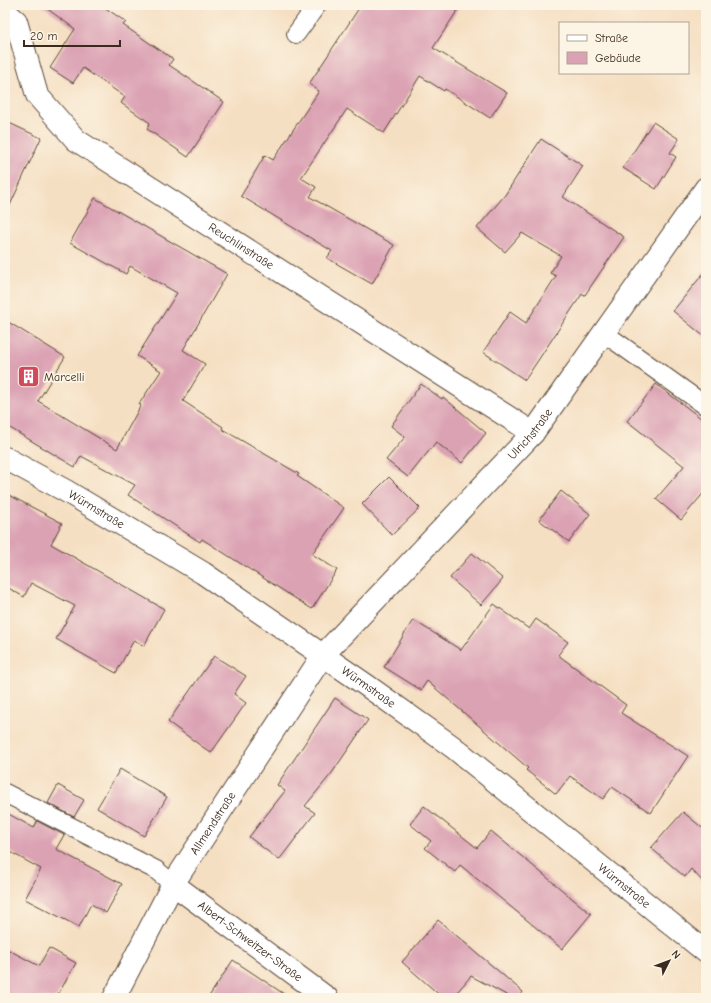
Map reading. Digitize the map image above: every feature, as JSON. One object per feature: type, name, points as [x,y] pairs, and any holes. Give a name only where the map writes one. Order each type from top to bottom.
[{"type":"street","name":"Reuchlinstraße","points":[[5,12],[16,20],[37,95],[76,140],[533,433]]},
{"type":"street","name":"Ulrichstraße","points":[[323,655],[533,433],[706,188]]},
{"type":"street","name":"Würmstraße","points":[[5,458],[66,491],[203,573],[323,655],[453,748],[706,952]]},
{"type":"street","name":"Allmendstraße","points":[[114,998],[173,884],[323,655]]},
{"type":"street","name":"Albert-Schweitzer-Straße","points":[[173,884],[327,998]]},
{"type":"lane","points":[[296,34],[317,5]]},
{"type":"lane","points":[[604,333],[706,406]]},
{"type":"lane","points":[[5,793],[156,870],[173,884]]},
{"type":"building","points":[[42,5],[101,5],[126,22],[123,25],[173,59],[169,65],[224,102],[188,157],[147,129],[150,123],[121,103],[125,97],[83,68],[73,83],[50,68],[75,29]]},
{"type":"building","points":[[361,5],[461,5],[433,48],[507,93],[490,118],[445,89],[444,91],[420,76],[384,133],[347,109],[301,178],[316,187],[310,197],[394,245],[372,284],[327,258],[332,251],[241,196],[265,155],[273,160],[319,91],[309,84]]},
{"type":"building","points":[[5,121],[41,138],[5,216]]},
{"type":"building","points":[[653,122],[679,139],[670,153],[676,157],[656,189],[623,168]]},
{"type":"building","points":[[541,139],[583,166],[563,197],[624,237],[585,295],[582,294],[525,380],[483,352],[510,312],[526,323],[556,276],[550,273],[561,256],[522,233],[505,252],[477,228],[505,195]]},
{"type":"building","points":[[95,198],[227,274],[183,350],[205,364],[183,401],[223,427],[222,429],[299,474],[297,476],[344,508],[312,554],[337,570],[312,609],[202,539],[200,542],[128,495],[135,485],[81,456],[75,467],[5,425],[5,320],[65,357],[38,401],[117,449],[141,405],[139,404],[161,371],[137,356],[177,293],[130,266],[126,274],[70,243]]},
{"type":"building","points":[[706,270],[706,338],[673,311]]},
{"type":"building","points":[[421,384],[442,399],[443,397],[486,433],[462,463],[436,442],[408,477],[386,460],[405,437],[391,426]]},
{"type":"building","points":[[656,384],[706,422],[706,490],[681,520],[656,499],[684,466],[627,421]]},
{"type":"building","points":[[389,477],[420,508],[392,535],[362,504]]},
{"type":"building","points":[[561,491],[590,514],[569,542],[539,520]]},
{"type":"building","points":[[5,493],[62,523],[51,544],[164,609],[144,646],[134,640],[116,673],[56,639],[75,606],[31,583],[24,597],[5,586]]},
{"type":"building","points":[[472,553],[503,579],[481,605],[450,578]]},
{"type":"building","points":[[494,604],[529,629],[536,619],[568,642],[558,655],[626,705],[621,713],[688,756],[651,813],[612,787],[603,799],[570,776],[556,794],[526,770],[528,768],[427,681],[421,690],[384,667],[413,620],[461,650]]},
{"type":"building","points":[[214,656],[246,676],[234,694],[246,703],[211,753],[168,722]]},
{"type":"building","points":[[335,698],[368,720],[332,773],[305,806],[315,813],[279,860],[249,837],[285,791],[277,785]]},
{"type":"building","points":[[120,769],[167,797],[144,836],[97,808]]},
{"type":"building","points":[[58,785],[84,800],[74,817],[48,803]]},
{"type":"building","points":[[424,806],[477,848],[491,831],[591,914],[562,949],[460,865],[455,872],[425,848],[431,841],[410,824]]},
{"type":"building","points":[[5,812],[34,828],[37,821],[64,835],[56,849],[122,884],[106,913],[91,904],[79,927],[25,899],[41,869],[5,849]]},
{"type":"building","points":[[683,812],[706,831],[706,885],[691,869],[685,877],[651,848]]},
{"type":"building","points":[[438,920],[523,992],[519,998],[512,998],[471,976],[452,998],[443,998],[402,962]]},
{"type":"building","points":[[5,948],[39,966],[49,948],[76,963],[56,998],[5,998]]},
{"type":"building","points":[[233,960],[290,998],[208,998]]},
{"type":"place","name":"Marcelli","points":[[29,377]]}]
